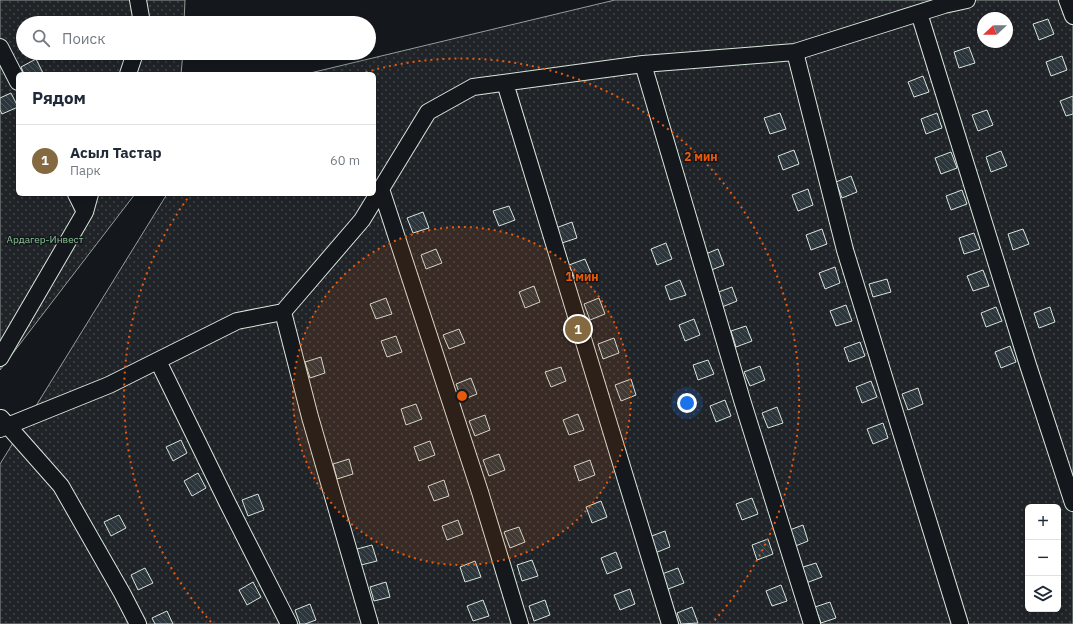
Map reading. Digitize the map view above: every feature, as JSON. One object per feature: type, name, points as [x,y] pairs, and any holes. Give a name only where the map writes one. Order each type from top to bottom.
[{"type":"street","points":[[138,0],[141,16]]},
{"type":"street","points":[[138,624],[61,486],[3,424],[109,385],[237,321],[283,312],[362,220],[428,112],[473,87],[643,64],[795,52],[944,5],[967,0]]},
{"type":"street","points":[[1067,0],[1073,16]]},
{"type":"street","points":[[919,13],[1028,365],[1073,503]]},
{"type":"street","points":[[0,47],[16,78]]},
{"type":"street","points":[[795,52],[845,250],[960,624]]},
{"type":"street","points":[[129,72],[133,60]]},
{"type":"street","points":[[643,64],[740,392],[812,624]]},
{"type":"street","points":[[505,83],[670,624]]},
{"type":"street","points":[[381,189],[478,485],[520,624]]},
{"type":"street","points":[[77,196],[86,212]]},
{"type":"street","points":[[1,349],[86,212],[90,196]]},
{"type":"street","points":[[283,312],[310,417],[370,624]]},
{"type":"street","points":[[158,361],[289,624]]},
{"type":"green space","name":"Ардагер-Инвест","points":[[0,0],[185,0],[184,16],[16,16],[16,60],[182,60],[181,72],[16,72],[16,196],[133,196],[0,370]]},
{"type":"green space","points":[[615,0],[1073,0],[1073,624],[0,624],[0,464],[166,196],[376,196],[376,72],[314,72],[364,60],[376,60],[376,57]]},
{"type":"building","points":[[1048,19],[1054,34],[1039,40],[1033,24]]},
{"type":"building","points":[[969,47],[975,63],[959,68],[954,52]]},
{"type":"building","points":[[1062,56],[1067,70],[1051,76],[1046,62]]},
{"type":"building","points":[[36,60],[42,72],[23,72],[21,67]]},
{"type":"building","points":[[923,76],[929,92],[914,97],[908,82]]},
{"type":"building","points":[[11,93],[16,103],[16,108],[2,114],[0,110],[0,98]]},
{"type":"building","points":[[1073,96],[1073,114],[1066,116],[1060,101]]},
{"type":"building","points":[[987,110],[993,125],[978,131],[972,115]]},
{"type":"building","points":[[780,113],[786,129],[770,134],[764,118]]},
{"type":"building","points":[[937,113],[942,128],[926,134],[921,119]]},
{"type":"building","points":[[794,150],[799,164],[783,170],[778,156]]},
{"type":"building","points":[[1001,151],[1007,166],[991,172],[986,157]]},
{"type":"building","points":[[951,152],[957,168],[941,174],[935,158]]},
{"type":"building","points":[[851,176],[857,192],[842,198],[836,182]]},
{"type":"building","points":[[808,189],[813,205],[798,211],[792,195]]},
{"type":"building","points":[[962,190],[967,204],[951,210],[946,196]]},
{"type":"building","points":[[509,206],[515,220],[499,226],[493,211]]},
{"type":"building","points":[[423,212],[429,228],[413,233],[407,218]]},
{"type":"building","points":[[572,222],[577,238],[562,243],[556,228]]},
{"type":"building","points":[[822,229],[827,244],[811,250],[806,235]]},
{"type":"building","points":[[1023,229],[1029,244],[1013,250],[1008,234]]},
{"type":"building","points":[[974,233],[980,249],[964,254],[959,238]]},
{"type":"building","points":[[666,243],[672,259],[657,265],[651,249]]},
{"type":"building","points":[[436,249],[442,263],[426,269],[421,255]]},
{"type":"building","points":[[718,249],[724,265],[709,271],[703,255]]},
{"type":"building","points":[[585,259],[591,273],[575,279],[569,265]]},
{"type":"building","points":[[835,267],[840,283],[825,289],[819,273]]},
{"type":"building","points":[[983,270],[989,286],[973,291],[967,276]]},
{"type":"building","points":[[887,279],[891,292],[873,297],[869,284]]},
{"type":"building","points":[[680,280],[686,295],[670,300],[665,286]]},
{"type":"building","points":[[534,286],[540,302],[525,308],[519,292]]},
{"type":"building","points":[[732,287],[737,301],[722,307],[716,293]]},
{"type":"building","points":[[386,298],[392,314],[376,319],[370,304]]},
{"type":"building","points":[[599,298],[605,314],[590,320],[584,304]]},
{"type":"building","points":[[846,305],[852,321],[836,326],[830,311]]},
{"type":"building","points":[[996,307],[1002,321],[986,327],[981,313]]},
{"type":"building","points":[[1050,307],[1055,322],[1039,328],[1034,313]]},
{"type":"building","points":[[694,319],[700,335],[685,341],[679,325]]},
{"type":"building","points":[[746,326],[752,341],[736,347],[731,331]]},
{"type":"building","points":[[459,329],[465,343],[449,349],[443,335]]},
{"type":"building","points":[[396,336],[402,352],[387,357],[381,341]]},
{"type":"building","points":[[614,338],[619,353],[603,359],[598,344]]},
{"type":"building","points":[[860,342],[865,356],[849,362],[844,348]]},
{"type":"building","points":[[1010,346],[1016,362],[1001,368],[995,352]]},
{"type":"building","points":[[321,357],[325,373],[310,378],[305,362]]},
{"type":"building","points":[[708,360],[714,374],[698,380],[693,365]]},
{"type":"building","points":[[760,366],[765,380],[750,386],[744,372]]},
{"type":"building","points":[[561,367],[566,381],[551,387],[545,372]]},
{"type":"building","points":[[471,378],[477,394],[462,400],[456,384]]},
{"type":"building","points":[[631,379],[636,395],[621,401],[615,385]]},
{"type":"building","points":[[871,381],[877,397],[862,403],[856,387]]},
{"type":"building","points":[[918,388],[923,404],[908,410],[902,394]]},
{"type":"building","points":[[725,400],[731,416],[716,422],[710,406]]},
{"type":"building","points":[[416,404],[422,419],[406,425],[401,409]]},
{"type":"building","points":[[777,407],[783,423],[768,428],[762,413]]},
{"type":"building","points":[[578,414],[584,430],[569,435],[563,420]]},
{"type":"building","points":[[485,415],[490,430],[475,436],[469,421]]},
{"type":"building","points":[[883,423],[888,438],[873,444],[867,429]]},
{"type":"building","points":[[181,440],[187,453],[173,461],[166,447]]},
{"type":"building","points":[[430,441],[435,455],[419,461],[414,447]]},
{"type":"building","points":[[499,454],[505,470],[489,476],[483,460]]},
{"type":"building","points":[[349,459],[353,474],[337,479],[333,464]]},
{"type":"building","points":[[590,460],[595,475],[579,481],[574,466]]},
{"type":"building","points":[[198,473],[206,488],[192,496],[184,481]]},
{"type":"building","points":[[444,480],[449,496],[434,501],[428,486]]},
{"type":"building","points":[[258,494],[264,510],[248,516],[242,500]]},
{"type":"building","points":[[752,498],[758,514],[742,520],[736,504]]},
{"type":"building","points":[[601,501],[607,517],[592,523],[586,507]]},
{"type":"building","points":[[119,515],[126,528],[111,536],[104,522]]},
{"type":"building","points":[[458,520],[463,534],[447,540],[442,526]]},
{"type":"building","points":[[803,525],[808,541],[793,547],[787,531]]},
{"type":"building","points":[[519,527],[525,542],[510,548],[504,532]]},
{"type":"building","points":[[665,531],[670,547],[655,553],[649,537]]},
{"type":"building","points":[[768,539],[773,554],[757,560],[752,545]]},
{"type":"building","points":[[372,545],[377,561],[361,565],[357,549]]},
{"type":"building","points":[[616,552],[622,568],[607,574],[601,558]]},
{"type":"building","points":[[532,560],[538,576],[522,581],[517,565]]},
{"type":"building","points":[[475,561],[481,577],[465,582],[460,567]]},
{"type":"building","points":[[816,563],[822,577],[806,583],[800,568]]},
{"type":"building","points":[[145,568],[153,583],[138,590],[131,575]]},
{"type":"building","points":[[678,568],[684,583],[668,589],[662,574]]},
{"type":"building","points":[[253,582],[261,597],[247,605],[239,590]]},
{"type":"building","points":[[386,582],[390,597],[374,601],[370,587]]},
{"type":"building","points":[[781,585],[787,601],[772,606],[766,591]]},
{"type":"building","points":[[630,589],[635,604],[620,610],[614,595]]},
{"type":"building","points":[[483,600],[489,616],[473,621],[467,606]]},
{"type":"building","points":[[545,600],[550,615],[534,621],[529,606]]},
{"type":"building","points":[[830,602],[836,618],[821,623],[815,607]]},
{"type":"building","points":[[310,604],[316,620],[305,624],[300,624],[295,610]]},
{"type":"building","points":[[692,607],[698,623],[681,624],[677,613]]},
{"type":"building","points":[[167,611],[173,624],[155,624],[152,618]]},
{"type":"place","name":"Асыл Тастар","points":[[578,329]]}]
